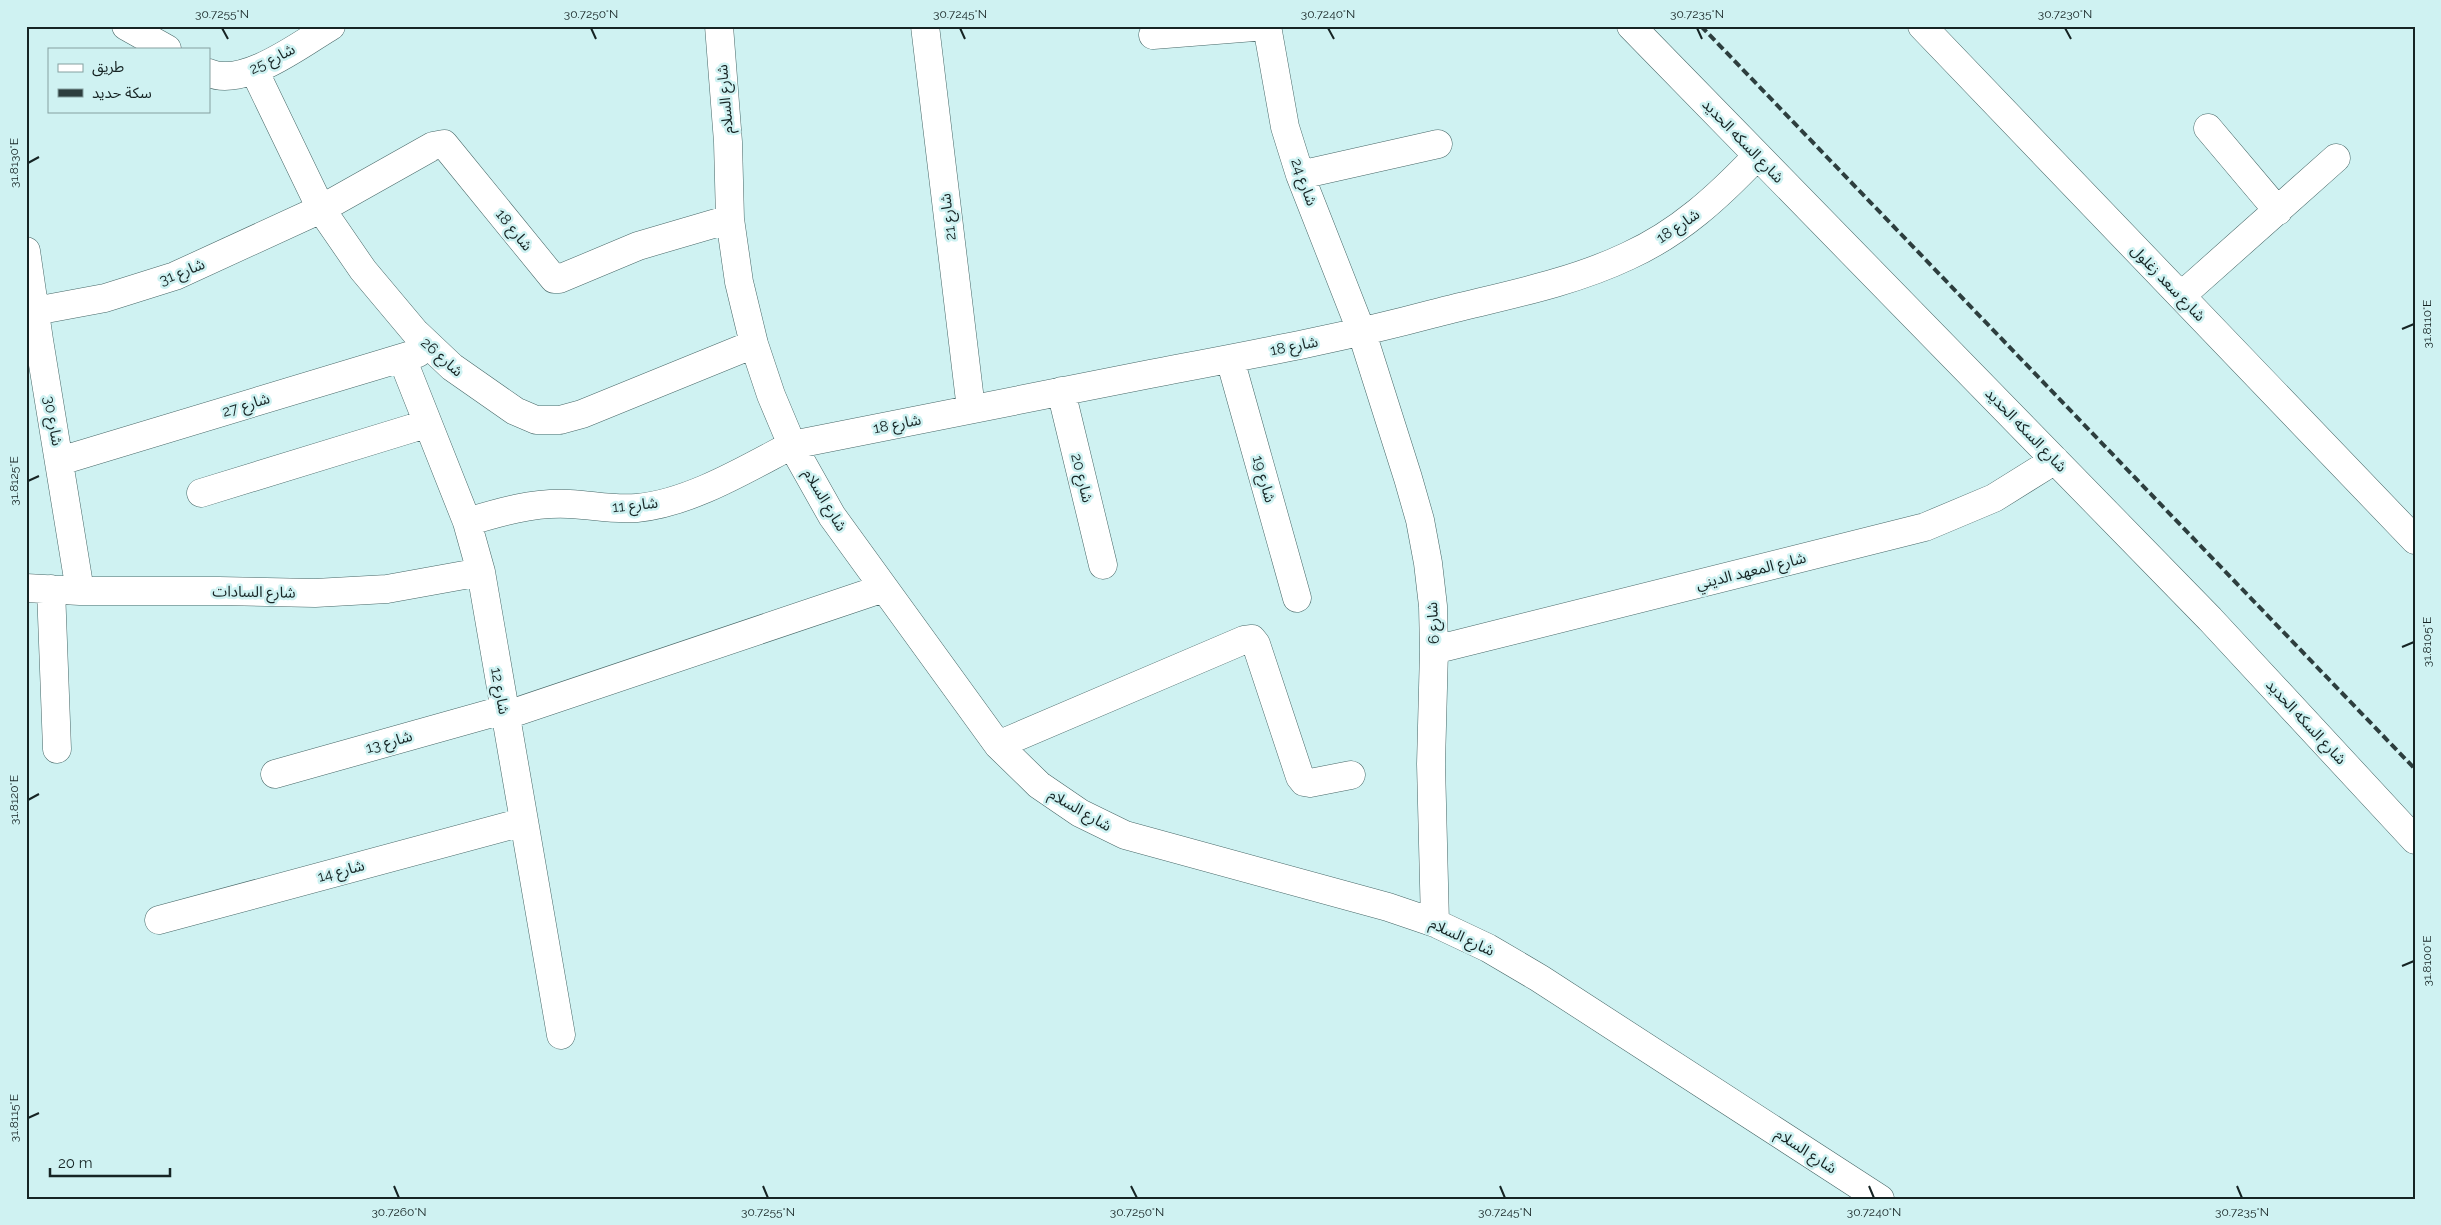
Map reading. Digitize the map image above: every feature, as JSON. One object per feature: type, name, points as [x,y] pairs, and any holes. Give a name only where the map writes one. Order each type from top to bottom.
[{"type":"street","points":[[126,26],[164,48]]},
{"type":"street","name":"شارع 25","points":[[210,73],[227,78],[254,70],[331,26]]},
{"type":"street","name":"شارع السلام","points":[[718,26],[728,142],[730,219],[739,282],[754,344],[771,395],[792,445],[832,516],[998,745],[1039,785],[1080,813],[1125,835],[1388,907],[1435,923],[1488,948],[1540,978],[1880,1199]]},
{"type":"street","name":"شارع 21","points":[[925,26],[971,409]]},
{"type":"street","points":[[1153,35],[1267,26]]},
{"type":"street","name":"شارع 24","points":[[1267,26],[1285,127],[1300,175],[1362,333]]},
{"type":"street","name":"شارع السكه الحديد","points":[[1631,26],[2210,619],[2415,840]]},
{"type":"street","name":"شارع سعد زغلول","points":[[1922,26],[2415,540]]},
{"type":"street","name":"شارع 26","points":[[254,70],[321,209],[381,292],[432,349],[472,383],[516,411],[536,420],[560,420],[582,414],[754,344]]},
{"type":"street","points":[[2208,128],[2278,211]]},
{"type":"street","name":"شارع 18","points":[[321,209],[433,146],[444,144],[554,279],[559,279],[664,236],[730,219]]},
{"type":"street","points":[[1300,175],[1438,144]]},
{"type":"street","name":"شارع 18","points":[[792,445],[1362,333],[1569,278],[1630,256],[1666,236],[1699,212],[1729,186],[1758,156]]},
{"type":"street","points":[[2181,296],[2336,158]]},
{"type":"street","name":"شارع 31","points":[[35,311],[105,298],[175,276],[321,209]]},
{"type":"street","name":"شارع 30","points":[[26,251],[80,591]]},
{"type":"street","name":"شارع 6","points":[[1362,333],[1420,520],[1428,563],[1433,606],[1434,650],[1431,774],[1435,923]]},
{"type":"street","name":"شارع 27","points":[[60,462],[432,349]]},
{"type":"street","name":"شارع 12","points":[[402,358],[426,424],[467,522],[481,572],[561,1035]]},
{"type":"street","name":"شارع 19","points":[[1230,359],[1297,598]]},
{"type":"street","name":"شارع 20","points":[[1062,391],[1103,565]]},
{"type":"street","points":[[201,493],[426,424]]},
{"type":"street","name":"شارع 11","points":[[467,522],[517,509],[542,505],[568,504],[603,509],[630,508],[674,500],[738,474],[792,445]]},
{"type":"street","name":"شارع المعهد الديني","points":[[1434,650],[1925,527],[1994,498],[2055,460]]},
{"type":"street","name":"شارع السادات","points":[[39,589],[80,591],[219,590],[315,593],[387,589],[481,572]]},
{"type":"street","name":"شارع 13","points":[[275,774],[504,713],[884,588]]},
{"type":"street","points":[[39,589],[57,749]]},
{"type":"street","points":[[998,745],[1244,640],[1252,640],[1256,644],[1300,777],[1304,782],[1310,783],[1351,775]]},
{"type":"street","name":"شارع 14","points":[[159,920],[523,822]]},
{"type":"railway","points":[[1701,26],[2415,769]]}]
